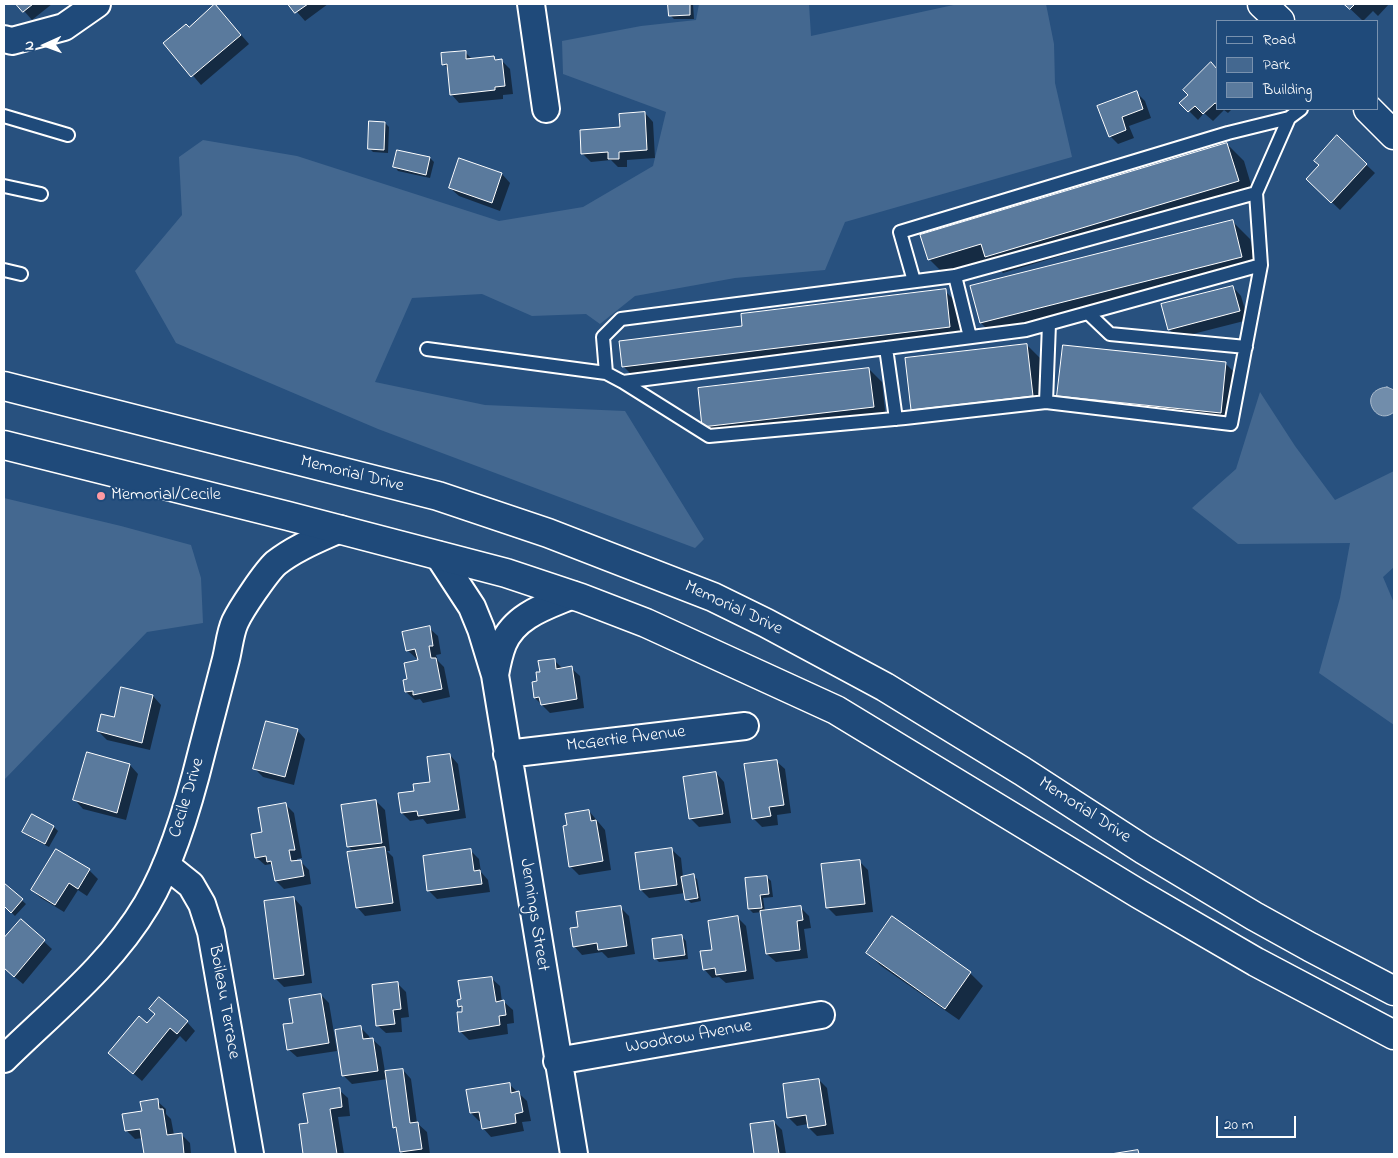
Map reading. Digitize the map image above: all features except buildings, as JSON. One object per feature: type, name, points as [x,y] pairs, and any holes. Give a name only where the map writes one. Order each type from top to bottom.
[{"type":"main road","points":[[1262,4],[1279,20]]},
{"type":"main road","points":[[1369,110],[1394,135]]},
{"type":"main road","name":"Memorial Drive","points":[[4,386],[438,496],[548,533],[713,597],[766,623],[885,687],[1022,771],[1144,850],[1310,947],[1394,991]]},
{"type":"main road","points":[[4,445],[340,529],[506,573],[573,595],[646,623],[836,710],[1139,894],[1264,966],[1394,1035]]},
{"type":"street","points":[[4,39],[12,40],[64,27],[98,4]]},
{"type":"street","points":[[531,4],[546,109]]},
{"type":"street","name":"Cecile Drive","points":[[4,1059],[68,1000],[115,948],[148,903],[166,865],[198,767],[235,622],[261,581],[275,564],[295,550],[340,529]]},
{"type":"street","name":"Jennings Street","points":[[438,555],[472,607],[495,675],[557,1061],[574,1154]]},
{"type":"street","name":"Jennings Street","points":[[495,675],[504,641],[515,626],[538,609],[573,595]]},
{"type":"street","name":"McGertie Avenue","points":[[507,754],[745,726]]},
{"type":"street","name":"Boileau Terrace","points":[[166,865],[191,885],[202,904],[211,932],[250,1154]]},
{"type":"street","name":"Woodrow Avenue","points":[[557,1061],[821,1015]]},
{"type":"lane","points":[[914,281],[900,232],[1219,136],[1289,118],[1300,110]]},
{"type":"lane","points":[[4,116],[68,135]]},
{"type":"lane","points":[[427,349],[606,373],[710,436],[896,419],[1046,402],[1231,424],[1262,266],[1256,193],[1289,118]]},
{"type":"lane","points":[[4,186],[41,194]]},
{"type":"lane","points":[[606,373],[603,337],[620,319],[955,276],[1256,193]]},
{"type":"lane","points":[[623,382],[1026,330],[1262,266]]},
{"type":"lane","points":[[4,270],[21,274]]},
{"type":"lane","points":[[955,276],[970,338]]},
{"type":"lane","points":[[1088,313],[1110,334],[1246,347]]},
{"type":"lane","points":[[1046,402],[1049,324]]},
{"type":"lane","points":[[886,348],[896,419]]},
{"type":"green space","points":[[699,4],[809,4],[811,36],[958,4],[1046,4],[1054,44],[1055,83],[1072,157],[845,222],[825,270],[735,278],[635,296],[600,324],[586,314],[532,316],[482,294],[412,298],[375,382],[485,405],[625,411],[704,539],[695,548],[378,429],[176,343],[135,271],[182,215],[179,157],[203,140],[297,156],[499,221],[583,207],[653,166],[666,112],[563,74],[562,41],[641,26],[696,20]]},
{"type":"green space","points":[[1260,392],[1295,446],[1335,500],[1394,471],[1394,567],[1383,577],[1394,603],[1394,725],[1319,673],[1340,598],[1350,543],[1238,544],[1192,508],[1236,469]]},
{"type":"green space","points":[[4,498],[191,545],[201,578],[203,623],[147,632],[4,780]]},
{"type":"shaded area","points":[[1387,387],[1394,390],[1394,412],[1387,416],[1375,412],[1371,400],[1372,394]]},
{"type":"place","name":"Memorial/Cecile","points":[[101,496]]}]
